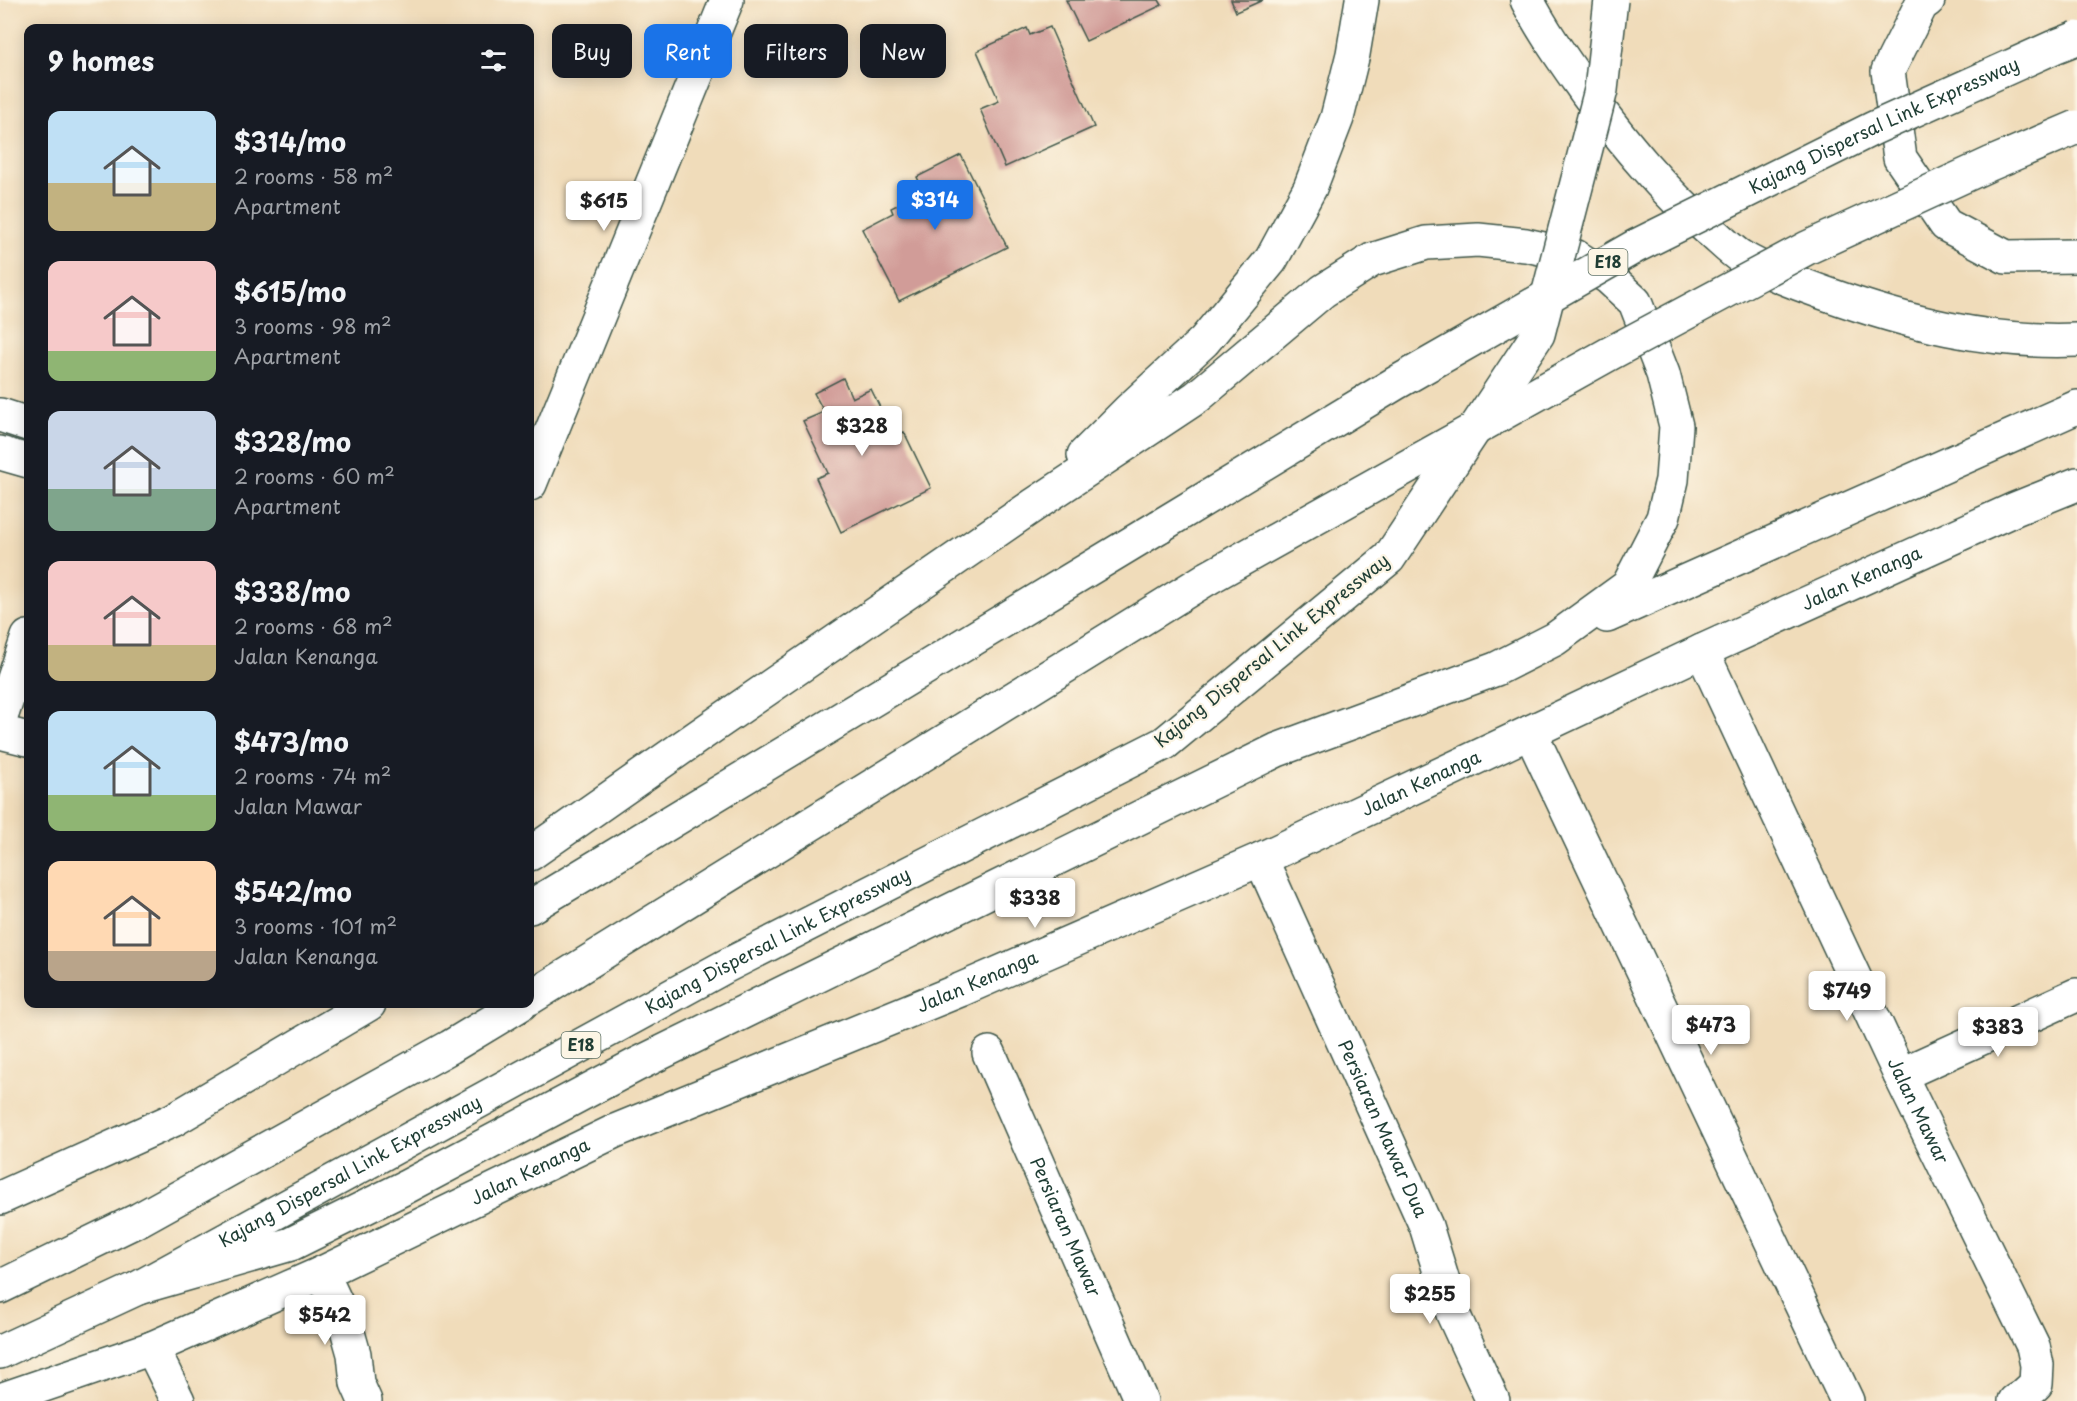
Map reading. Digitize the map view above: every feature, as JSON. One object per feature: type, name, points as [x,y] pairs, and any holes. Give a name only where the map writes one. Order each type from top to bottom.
[{"type":"main road","points":[[534,474],[726,0]]},
{"type":"main road","points":[[1034,505],[1129,410],[1204,341],[1271,260],[1310,188],[1336,118],[1353,54],[1362,0]]},
{"type":"main road","points":[[1527,0],[1562,59],[1605,118],[1652,175],[1695,218],[1740,256],[1796,282],[1853,303],[1950,330],[2025,339],[2077,340]]},
{"type":"main road","name":"Kajang Dispersal Link Expressway","points":[[0,1352],[138,1288],[726,966],[1165,743],[1389,558],[1538,334],[1600,90],[1611,0]]},
{"type":"main road","points":[[1928,0],[1921,5],[1888,71],[1900,158],[1946,225],[2006,256],[2077,256]]},
{"type":"main road","name":"Kajang Dispersal Link Expressway","points":[[534,905],[1396,382],[1636,246],[1874,128],[2077,38]]},
{"type":"main road","points":[[534,996],[1208,578],[1599,360],[1808,248],[1990,164],[2077,127]]},
{"type":"main road","points":[[534,851],[1034,505],[1197,397],[1323,291],[1372,260],[1426,243],[1478,240],[1526,245],[1575,256],[1608,278],[1635,302],[1663,374],[1676,426],[1672,480],[1663,518],[1628,586],[1555,639]]},
{"type":"main road","points":[[138,1288],[291,1244],[406,1187],[636,1065],[1277,750],[1496,669],[1555,639],[2077,407]]},
{"type":"main road","points":[[0,415],[24,423]]},
{"type":"main road","points":[[0,453],[24,460]]},
{"type":"main road","name":"Jalan Kenanga","points":[[0,1400],[152,1348],[322,1273],[615,1131],[960,990],[1262,859],[1702,651],[2015,509],[2077,484]]},
{"type":"main road","points":[[0,720],[24,649]]},
{"type":"main road","name":"Jalan Mawar","points":[[1702,651],[1900,1075],[2033,1346],[2037,1365],[2036,1384],[2015,1401]]},
{"type":"main road","points":[[0,732],[24,738]]},
{"type":"main road","points":[[1530,732],[1847,1401]]},
{"type":"main road","name":"Persiaran Mawar Dua","points":[[1262,859],[1426,1226],[1453,1314],[1493,1401]]},
{"type":"main road","points":[[1900,1075],[2076,996]]},
{"type":"main road","points":[[0,1198],[173,1120],[362,1008]]},
{"type":"main road","points":[[0,1287],[140,1219],[450,1047],[514,1008]]},
{"type":"main road","name":"Persiaran Mawar","points":[[989,1053],[1141,1401]]},
{"type":"main road","points":[[322,1273],[345,1322],[354,1354],[357,1383],[365,1401]]},
{"type":"main road","points":[[152,1348],[178,1401]]},
{"type":"building","points":[[1066,0],[1159,0],[1162,5],[1086,41]]},
{"type":"building","points":[[1231,0],[1263,0],[1236,12]]},
{"type":"building","points":[[1050,27],[1094,127],[1005,167],[980,109],[999,101],[977,51],[1027,28],[1030,35]]},
{"type":"building","points":[[961,155],[1007,247],[899,301],[862,229],[893,213],[891,208],[924,192],[917,177]]},
{"type":"building","points":[[843,378],[852,398],[871,389],[894,436],[904,432],[931,488],[841,532],[816,478],[828,473],[803,421],[824,412],[814,393]]}]
